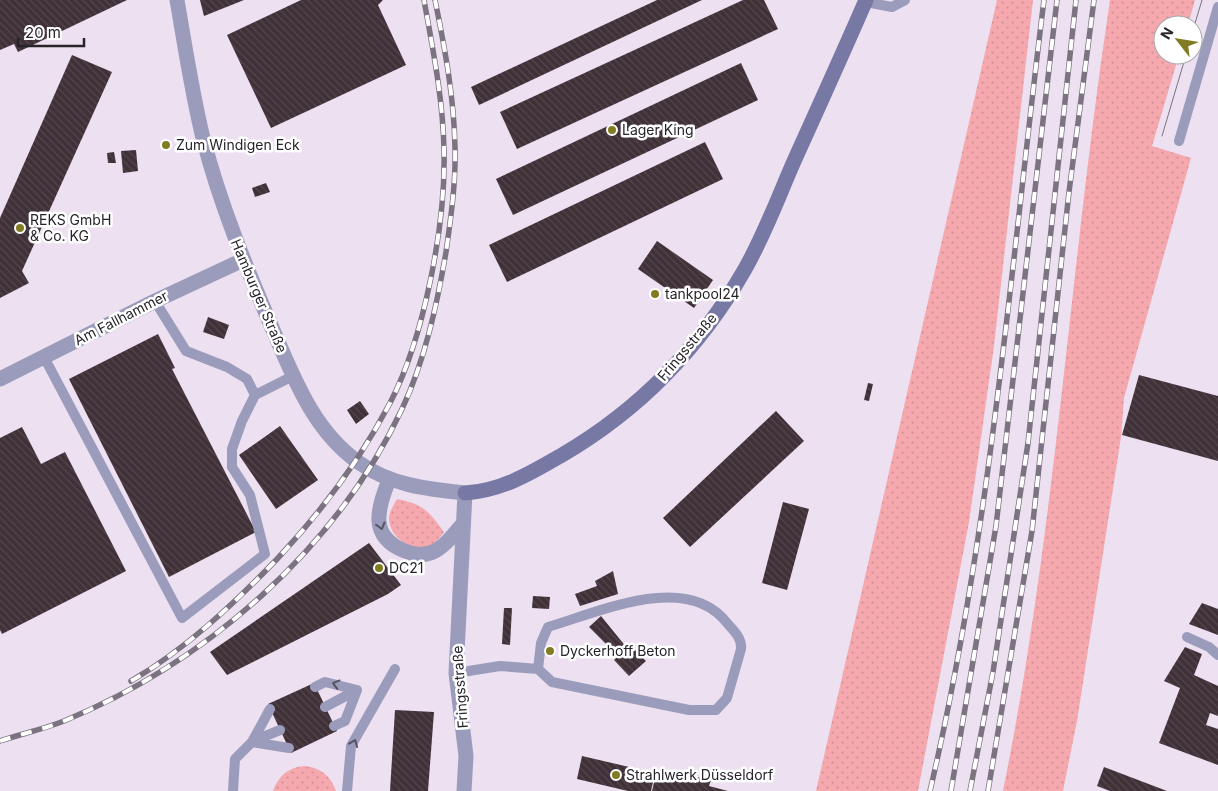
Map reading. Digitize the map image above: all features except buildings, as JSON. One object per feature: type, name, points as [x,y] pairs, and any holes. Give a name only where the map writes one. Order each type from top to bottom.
[{"type":"street","name":"Hamburger Straße","points":[[177,0],[203,137],[224,210],[243,260],[293,376],[316,418],[332,439],[356,461],[389,480],[410,487],[465,494]]},
{"type":"street","name":"Fringsstraße","points":[[464,791],[466,756],[456,673],[465,494],[501,487],[581,444],[617,419],[643,397],[686,352],[719,309],[758,244],[866,1]]},
{"type":"street","name":"Am Fallhammer","points":[[0,379],[155,301],[243,260]]},
{"type":"street","points":[[389,480],[381,500],[378,515],[379,527],[392,545],[414,555],[425,554],[444,545],[463,524]]},
{"type":"lane","points":[[866,1],[892,8],[905,0]]},
{"type":"lane","points":[[1179,141],[1218,7]]},
{"type":"lane","points":[[155,301],[186,351],[227,367],[247,379],[255,395]]},
{"type":"lane","points":[[44,357],[182,618],[265,554],[250,495],[232,467],[232,449],[242,421],[255,395],[293,376]]},
{"type":"lane","points":[[456,673],[500,666],[538,669],[552,682],[689,710],[716,710],[727,698],[742,649],[742,642],[719,612],[686,598],[648,598],[548,627],[541,643],[538,669]]},
{"type":"lane","points":[[1187,638],[1209,648],[1218,655]]},
{"type":"lane","points":[[346,791],[351,746],[394,669]]},
{"type":"lane","points":[[316,687],[325,682],[357,690]]},
{"type":"lane","points":[[326,707],[357,690]]},
{"type":"lane","points":[[334,726],[345,721],[357,690]]},
{"type":"lane","points":[[232,791],[235,758],[252,742],[270,709]]},
{"type":"lane","points":[[252,742],[280,730]]},
{"type":"lane","points":[[252,742],[289,748]]},
{"type":"shaded area","points":[[997,0],[1033,0],[994,346],[969,522],[918,791],[816,791]]},
{"type":"shaded area","points":[[1110,0],[1195,0],[1191,15],[1153,15],[1153,65],[1176,65],[1152,146],[1191,158],[1124,398],[1121,437],[1077,721],[1063,791],[1003,791],[1021,693],[1050,495],[1096,99]]},
{"type":"shaded area","points":[[397,499],[413,503],[425,509],[444,532],[437,541],[426,547],[419,547],[407,544],[396,536],[392,530],[389,517]]},
{"type":"shaded area","points":[[304,766],[315,768],[324,773],[336,791],[273,791],[285,773],[294,768]]},
{"type":"tram line","points":[[1198,15],[1202,0]]},
{"type":"tram line","points":[[1162,136],[1183,65]]},
{"type":"railway","points":[[131,681],[171,655],[209,625],[278,558],[325,503],[353,465],[390,403],[402,377],[423,314],[437,245],[444,179],[442,112],[424,0]]},
{"type":"railway","points":[[0,741],[49,727],[117,696],[168,667],[216,633],[262,595],[304,554],[341,509],[374,460],[402,409],[424,352],[439,292],[450,226],[455,173],[453,110],[435,0]]},
{"type":"railway","points":[[930,791],[969,595],[984,496],[1010,298],[1044,0]]},
{"type":"railway","points":[[951,791],[996,526],[1057,0]]},
{"type":"railway","points":[[970,791],[993,672],[1028,443],[1076,0]]},
{"type":"railway","points":[[988,791],[1032,531],[1069,192],[1094,0]]},
{"type":"place","name":"Lager King","points":[[612,130]]},
{"type":"place","name":"Zum Windigen Eck","points":[[166,145]]},
{"type":"place","name":"REKS GmbH & Co. KG","points":[[20,228]]},
{"type":"place","name":"tankpool24","points":[[655,294]]},
{"type":"place","name":"DC21","points":[[379,568]]},
{"type":"place","name":"Dyckerhoff Beton","points":[[550,651]]},
{"type":"place","name":"Strahlwerk Düsseldorf","points":[[616,775]]}]
